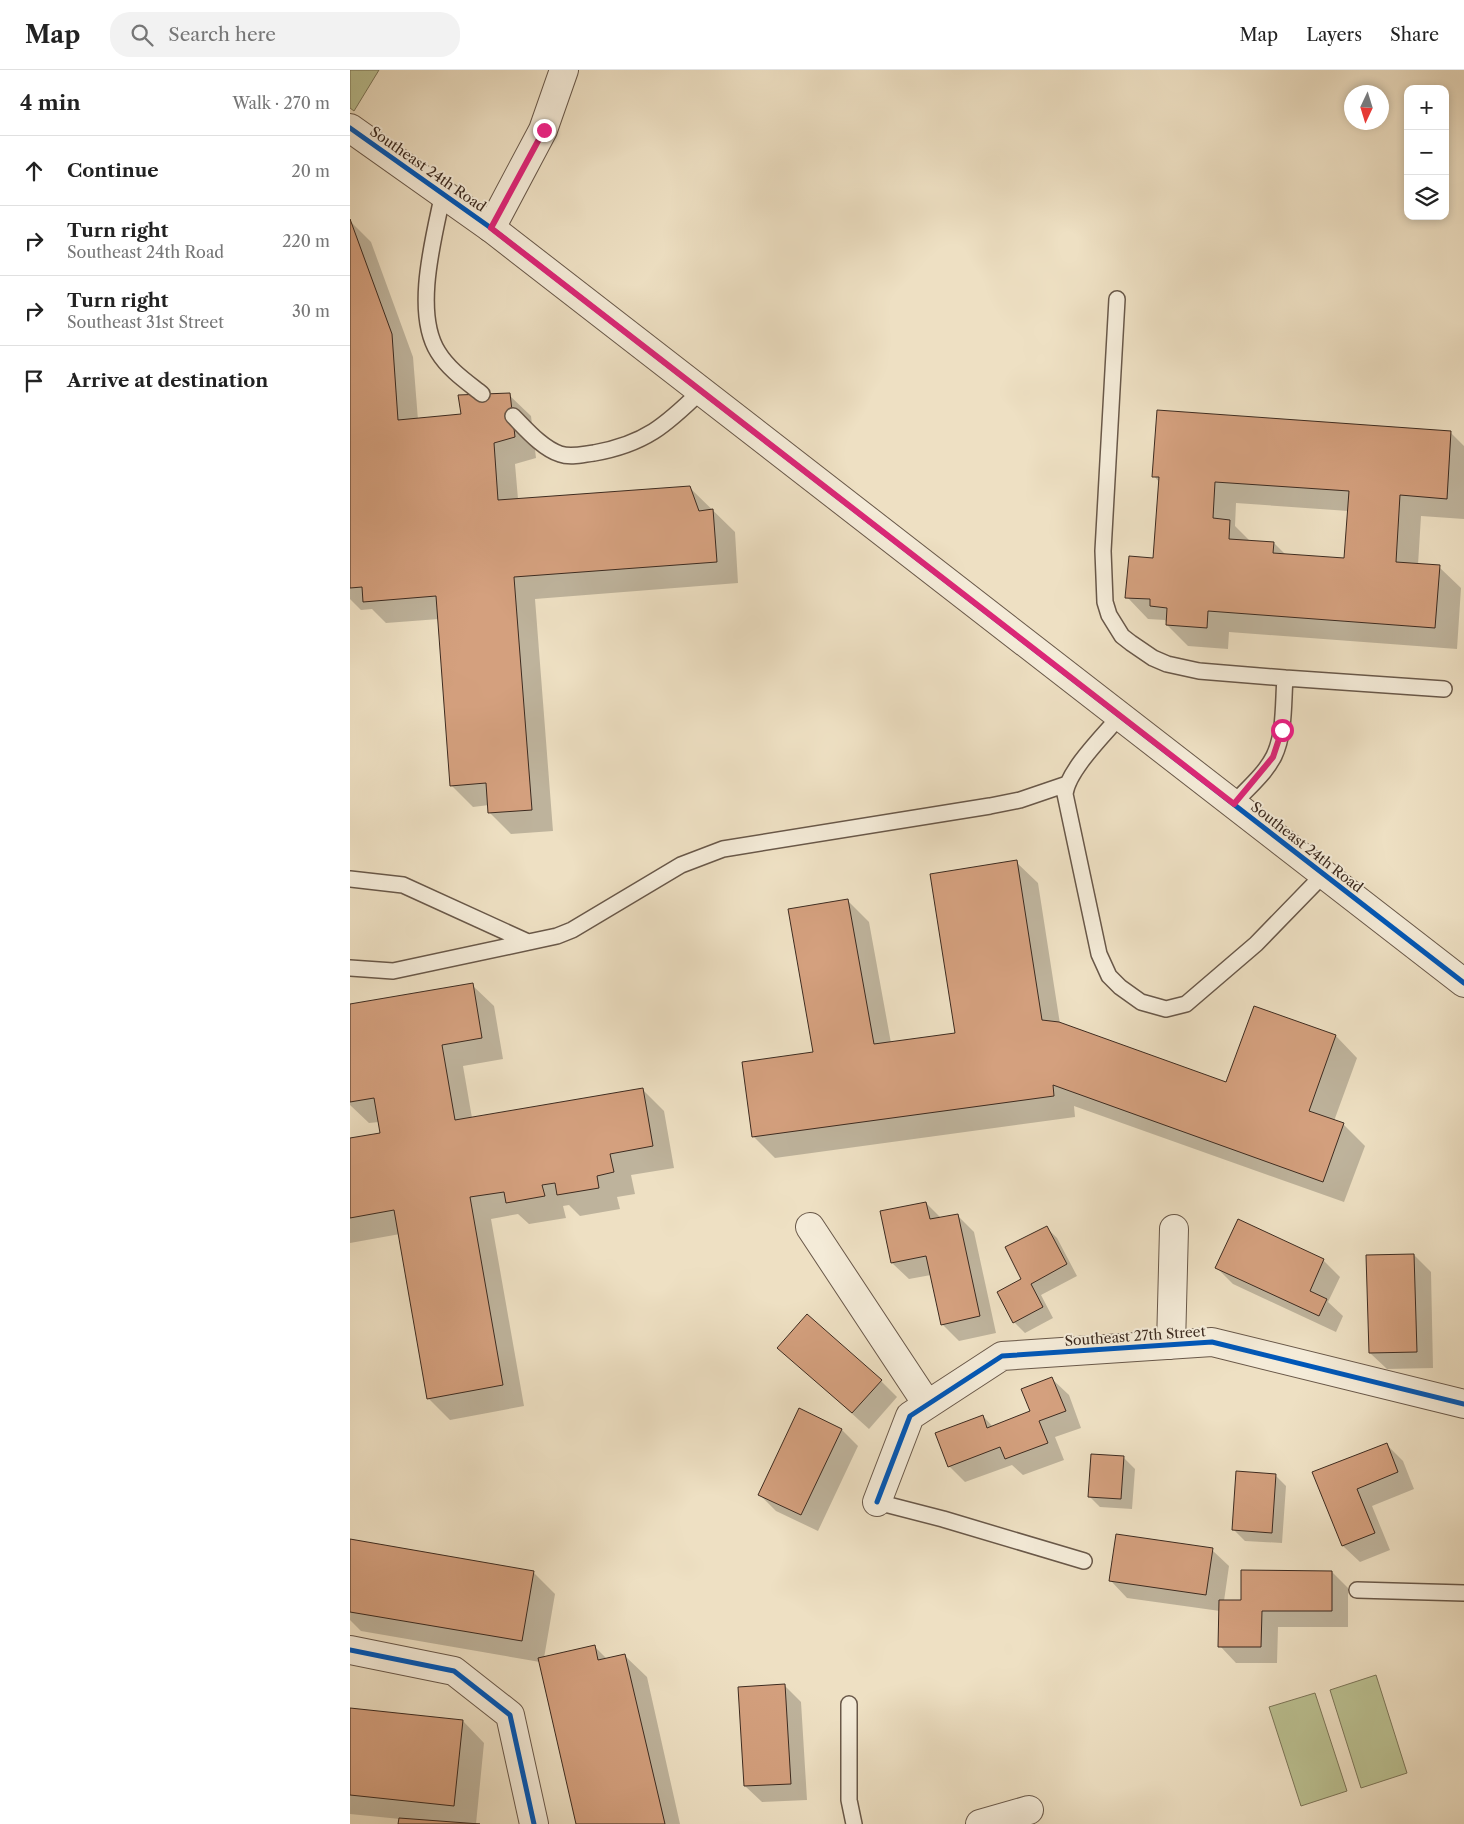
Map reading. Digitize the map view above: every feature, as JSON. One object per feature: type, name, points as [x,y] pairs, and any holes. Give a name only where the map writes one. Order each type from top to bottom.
[{"type":"street","points":[[491,228],[544,130],[564,70]]},
{"type":"street","name":"Southeast 24th Road","points":[[350,128],[491,228],[1464,983]]},
{"type":"street","points":[[810,1227],[927,1404]]},
{"type":"street","points":[[1171,1345],[1174,1229]]},
{"type":"street","name":"Southeast 27th Street","points":[[877,1502],[910,1416],[1002,1356],[1212,1342],[1464,1404]]},
{"type":"street","points":[[350,1650],[454,1671],[510,1715],[534,1824]]},
{"type":"street","points":[[980,1824],[1029,1810]]},
{"type":"lane","points":[[443,193],[431,254],[427,316],[437,351],[455,372],[482,394]]},
{"type":"lane","points":[[1117,299],[1103,551],[1105,602],[1109,615],[1122,636],[1153,658],[1167,664],[1199,671],[1444,689]]},
{"type":"lane","points":[[512,416],[548,448],[561,454],[585,454],[625,445],[644,438],[666,424],[702,391]]},
{"type":"lane","points":[[1234,804],[1265,768],[1278,747],[1282,730],[1285,678]]},
{"type":"lane","points":[[350,968],[393,970],[557,936],[572,930],[681,865],[710,853],[882,822],[1000,804],[1033,796],[1066,784],[1120,716]]},
{"type":"lane","points":[[1066,784],[1067,804],[1099,954],[1109,976],[1120,987],[1141,1002],[1154,1007],[1166,1009],[1181,1006],[1196,996],[1256,944],[1324,874]]},
{"type":"lane","points":[[350,879],[403,885],[528,942]]},
{"type":"lane","points":[[877,1502],[943,1519],[1084,1561]]},
{"type":"lane","points":[[1357,1590],[1464,1593]]},
{"type":"lane","points":[[850,1704],[849,1800],[854,1824]]},
{"type":"green space","points":[[350,70],[379,70],[354,111],[350,108]]},
{"type":"green space","points":[[1376,1675],[1407,1773],[1361,1788],[1330,1690]]},
{"type":"green space","points":[[1315,1693],[1347,1791],[1301,1806],[1269,1707]]},
{"type":"building","points":[[350,219],[392,334],[398,420],[461,414],[458,395],[510,393],[515,437],[494,443],[498,500],[690,486],[699,511],[713,509],[717,562],[514,577],[532,810],[488,813],[486,783],[450,786],[436,596],[363,602],[362,587],[350,588]]},
{"type":"building","points":[[1157,410],[1451,431],[1447,499],[1400,495],[1396,562],[1440,565],[1435,628],[1208,611],[1207,628],[1166,625],[1167,608],[1150,606],[1150,599],[1125,598],[1129,556],[1153,558],[1159,477],[1152,477]],"holes":[[[1215,482],[1349,491],[1344,558],[1273,553],[1274,542],[1229,539],[1230,520],[1213,518]]]},
{"type":"building","points":[[1017,860],[1042,1020],[1059,1022],[1226,1082],[1254,1006],[1336,1035],[1309,1111],[1344,1123],[1323,1182],[1053,1085],[1054,1096],[752,1137],[742,1062],[813,1052],[788,909],[848,899],[874,1044],[955,1033],[930,874]]},
{"type":"building","points":[[473,983],[482,1038],[442,1045],[455,1120],[643,1088],[653,1146],[610,1154],[614,1172],[597,1176],[599,1188],[557,1195],[555,1183],[542,1185],[545,1196],[506,1203],[504,1192],[470,1197],[503,1385],[427,1399],[394,1210],[350,1218],[350,1138],[380,1133],[374,1098],[350,1102],[350,1004]]},
{"type":"building","points":[[926,1202],[930,1219],[958,1214],[980,1316],[941,1325],[926,1256],[891,1263],[880,1211]]},
{"type":"building","points":[[1238,1219],[1324,1259],[1310,1291],[1327,1299],[1319,1316],[1215,1268]]},
{"type":"building","points":[[1047,1226],[1067,1264],[1031,1284],[1043,1307],[1013,1323],[997,1292],[1021,1279],[1005,1247]]},
{"type":"building","points":[[1414,1254],[1417,1352],[1369,1353],[1366,1255]]},
{"type":"building","points":[[807,1314],[882,1380],[852,1413],[777,1348]]},
{"type":"building","points":[[1052,1377],[1066,1411],[1039,1421],[1048,1443],[1005,1459],[1000,1447],[948,1467],[935,1433],[983,1415],[987,1428],[1030,1411],[1021,1389]]},
{"type":"building","points":[[799,1408],[842,1429],[801,1515],[758,1495]]},
{"type":"building","points":[[1387,1443],[1398,1472],[1357,1489],[1375,1533],[1342,1546],[1312,1472]]},
{"type":"building","points":[[1091,1454],[1124,1456],[1121,1499],[1088,1497]]},
{"type":"building","points":[[1236,1471],[1276,1474],[1272,1533],[1232,1530]]},
{"type":"building","points":[[1116,1534],[1213,1548],[1206,1595],[1109,1581]]},
{"type":"building","points":[[350,1539],[534,1571],[522,1641],[350,1612]]},
{"type":"building","points":[[1241,1570],[1332,1571],[1332,1611],[1262,1611],[1261,1647],[1218,1647],[1219,1600],[1241,1600]]},
{"type":"building","points":[[595,1645],[598,1660],[625,1654],[665,1824],[576,1824],[538,1658]]},
{"type":"building","points":[[785,1684],[791,1784],[744,1786],[738,1687]]},
{"type":"building","points":[[350,1708],[463,1720],[454,1806],[350,1795]]},
{"type":"building","points":[[399,1818],[480,1824],[398,1824]]},
{"type":"cycle path","points":[[350,128],[491,228],[1464,983]]},
{"type":"cycle path","points":[[877,1502],[910,1416],[1002,1356],[1212,1342],[1464,1404]]},
{"type":"cycle path","points":[[350,1650],[454,1671],[510,1715],[534,1824]]},
{"type":"route","points":[[544,130],[491,228],[1234,804],[1273,757],[1278,747],[1282,730]]}]
